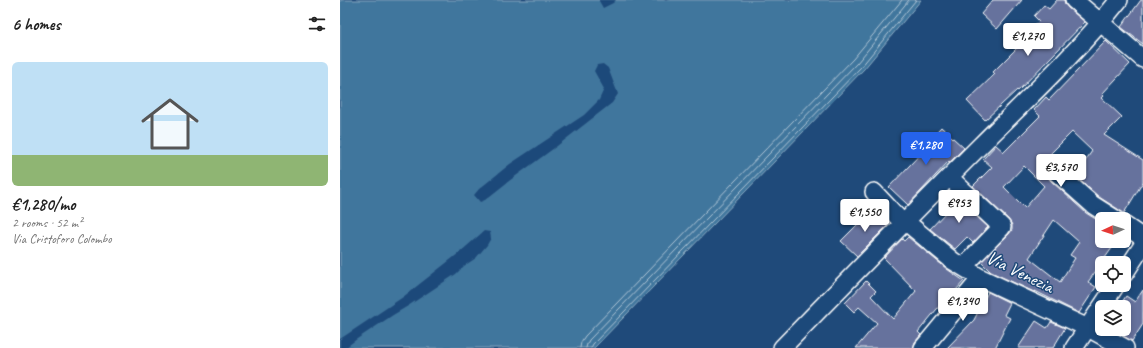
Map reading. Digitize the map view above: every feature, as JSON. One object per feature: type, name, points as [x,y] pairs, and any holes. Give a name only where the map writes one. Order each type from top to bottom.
[{"type":"street","points":[[1074,0],[1143,59]]},
{"type":"street","points":[[782,348],[904,222],[1070,55],[1119,0]]},
{"type":"street","points":[[1057,173],[1093,205],[1104,212]]},
{"type":"street","points":[[949,177],[1002,227],[963,267]]},
{"type":"street","name":"Via Venezia","points":[[874,192],[904,222],[953,261],[981,278],[1088,328],[1124,348]]},
{"type":"street","points":[[1131,230],[1143,238]]},
{"type":"street","points":[[1131,263],[1143,245]]},
{"type":"street","points":[[923,348],[981,278]]},
{"type":"street","points":[[1074,348],[1111,292]]},
{"type":"water","points":[[340,0],[921,0],[864,69],[594,348],[340,348]]},
{"type":"pier","points":[[599,0],[616,0],[603,8]]},
{"type":"pier","points":[[603,64],[608,68],[618,94],[612,103],[485,200],[480,202],[474,195],[479,189],[510,164],[584,115],[599,100],[604,89],[594,71],[597,65]]},
{"type":"pier","points":[[484,231],[490,232],[491,238],[476,258],[464,266],[456,274],[345,348],[340,348],[340,339],[403,297],[459,253]]},
{"type":"building","points":[[993,0],[1022,0],[997,29],[981,14]]},
{"type":"building","points":[[1057,0],[1064,0],[1068,8],[1085,22],[1018,91],[1017,90],[985,120],[967,101],[995,74],[993,72],[1020,45],[1017,42],[1039,21],[1034,16],[1044,5],[1049,9]]},
{"type":"building","points":[[1141,0],[1143,0],[1143,44],[1121,27]]},
{"type":"building","points":[[1106,41],[1130,64],[1102,94],[1104,96],[1102,98],[1122,117],[1104,135],[1143,160],[1143,182],[1125,212],[1099,197],[1075,176],[1092,151],[1072,132],[1039,165],[1047,172],[1050,180],[1086,213],[1095,219],[1095,248],[1112,248],[1106,256],[1095,256],[1095,272],[1088,282],[1095,286],[1095,289],[1079,313],[1035,291],[1034,292],[991,272],[981,262],[1012,230],[1012,225],[1009,220],[973,186],[992,167],[983,159],[996,145],[1004,152],[1040,116],[1034,110],[1046,97],[1049,100]],"holes":[[[1024,166],[1044,186],[1025,208],[1004,187]],[[1054,220],[1079,242],[1070,255],[1075,258],[1060,282],[1029,258]]]},
{"type":"building","points":[[941,127],[964,148],[950,162],[949,161],[908,205],[889,187],[930,144],[928,141]]},
{"type":"building","points":[[955,196],[988,227],[973,243],[967,237],[955,249],[930,229],[947,211],[944,208]]},
{"type":"building","points":[[873,209],[888,225],[857,256],[841,241]]},
{"type":"building","points":[[908,237],[964,281],[948,299],[946,298],[918,332],[921,335],[915,342],[913,348],[856,348],[877,323],[859,307],[854,312],[845,303],[866,281],[876,291],[871,296],[893,319],[916,291],[884,258],[902,239],[904,241]]},
{"type":"building","points":[[1143,290],[1143,324],[1132,341],[1123,336],[1131,336],[1131,300],[1123,300],[1126,296],[1135,302]]},
{"type":"building","points":[[988,292],[1010,303],[1004,315],[1010,318],[995,348],[947,348],[974,320]]},
{"type":"building","points":[[1036,321],[1047,328],[1051,322],[1065,328],[1053,348],[1018,348]]}]
